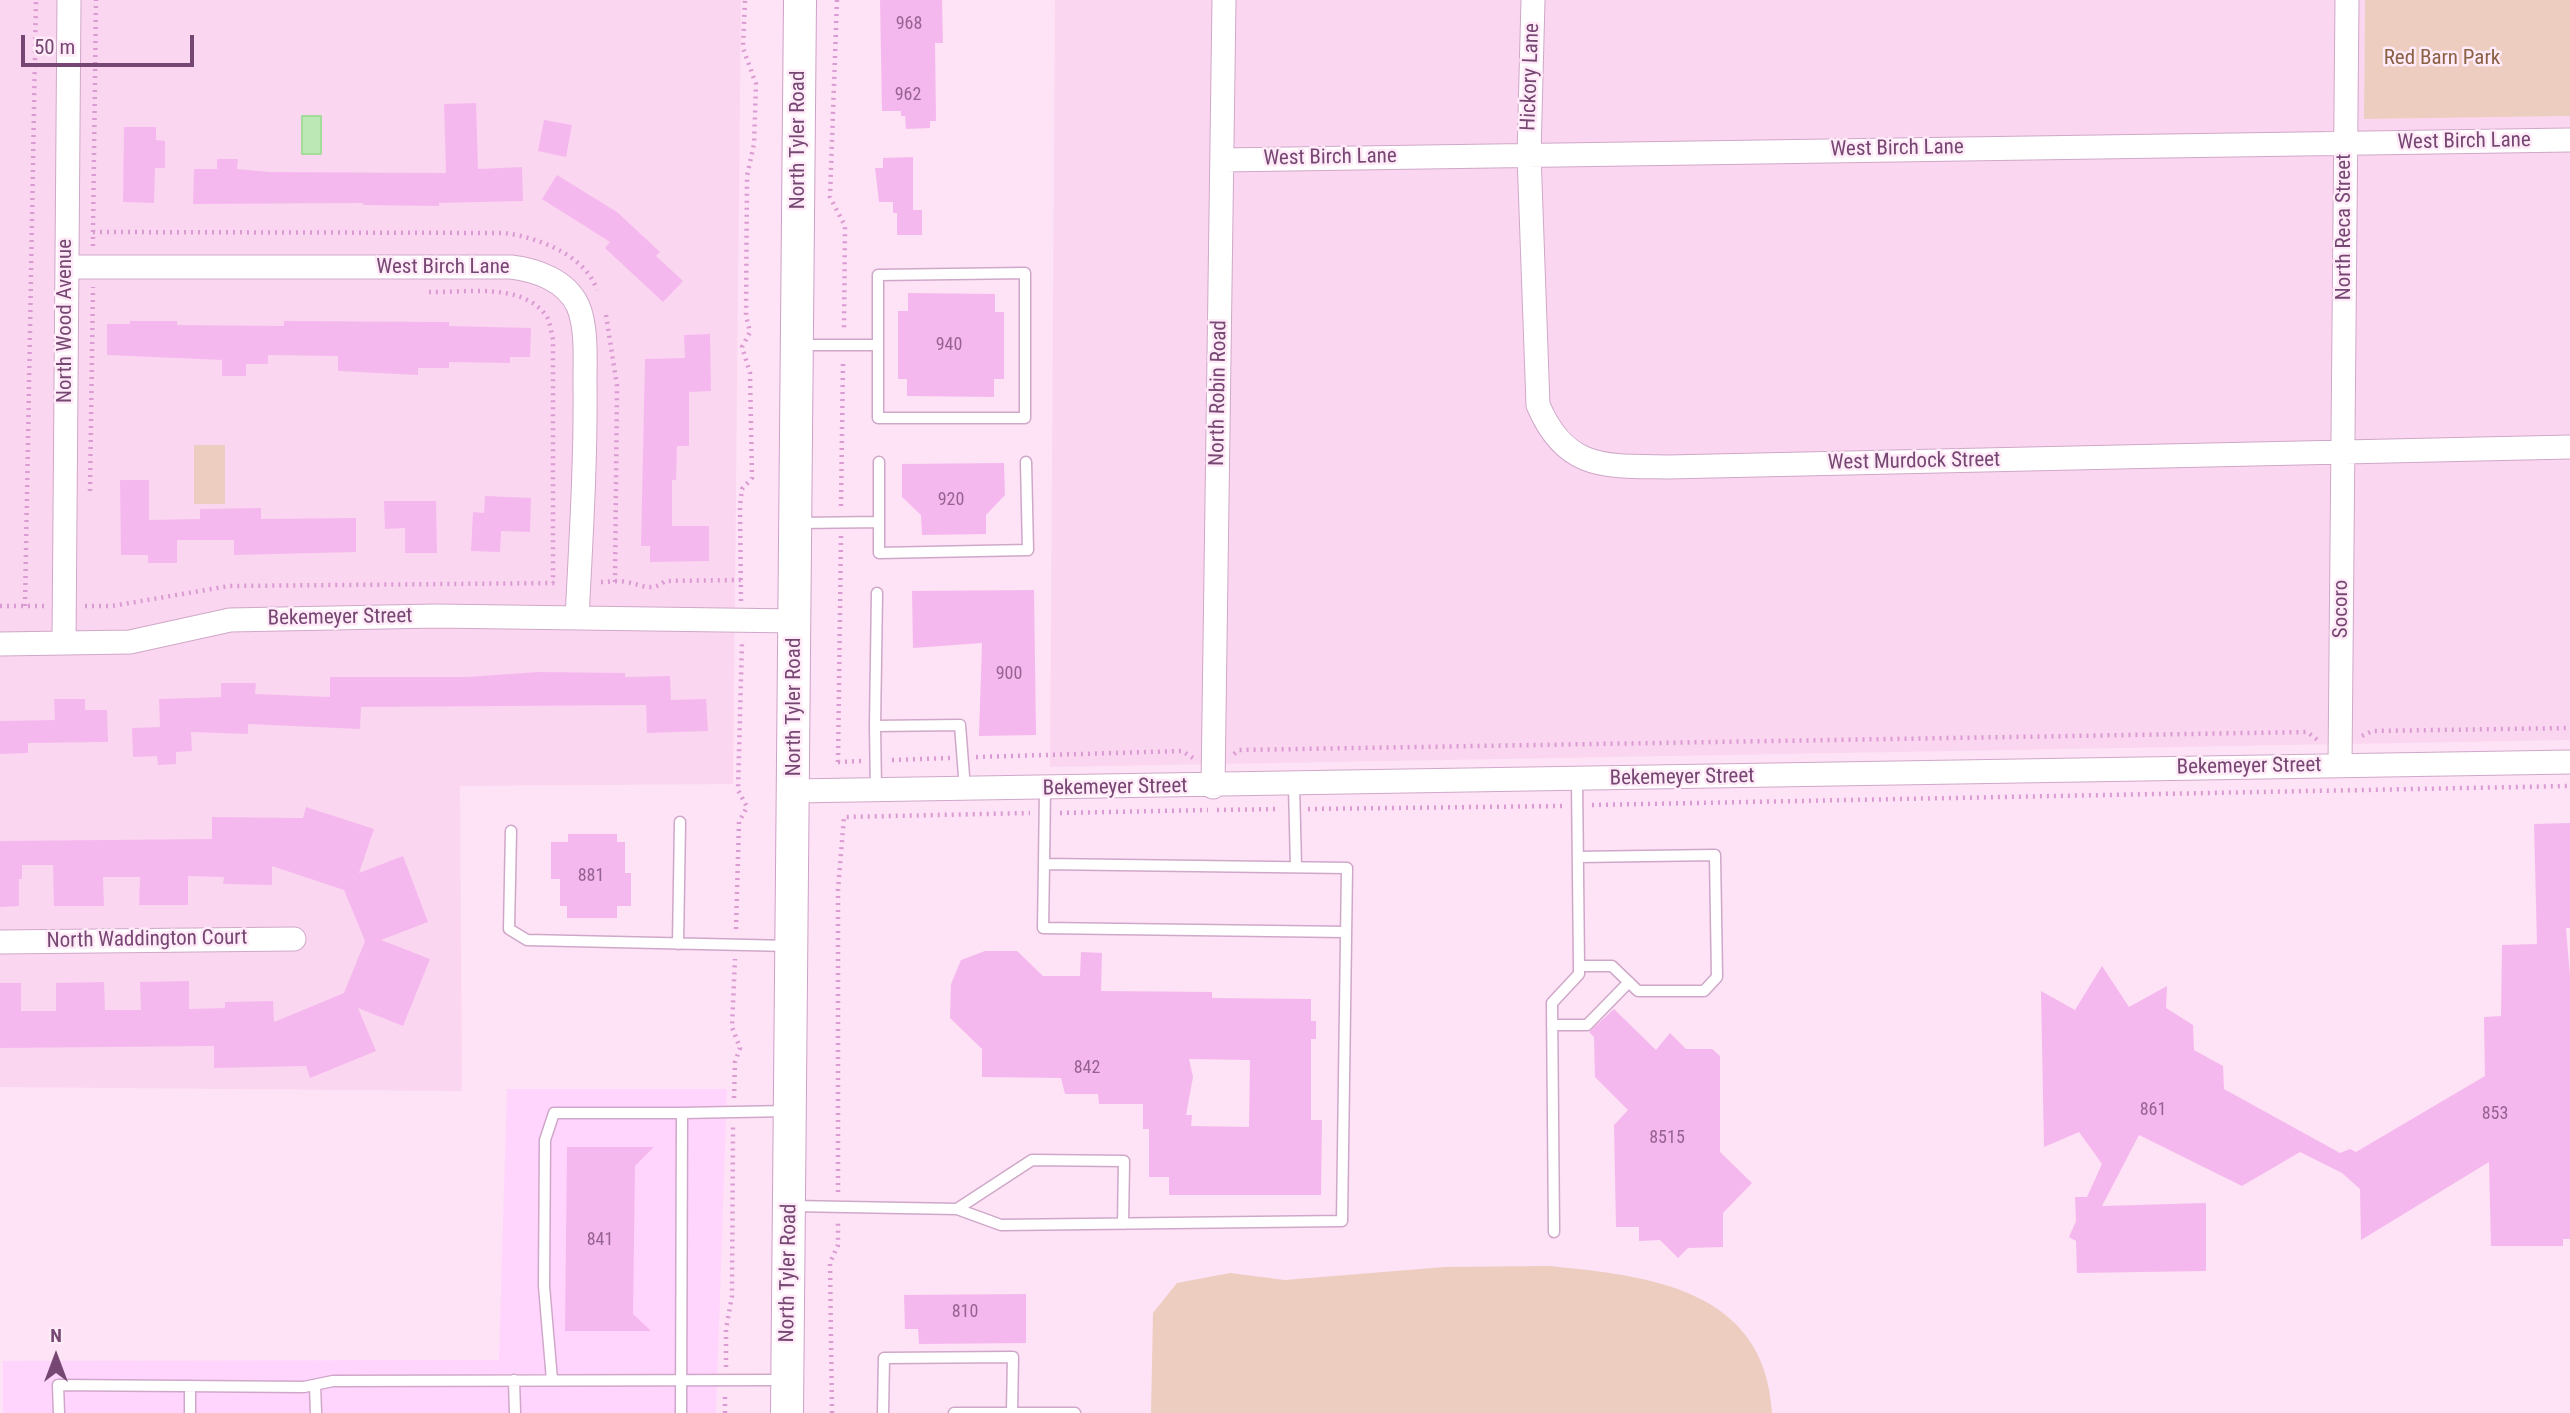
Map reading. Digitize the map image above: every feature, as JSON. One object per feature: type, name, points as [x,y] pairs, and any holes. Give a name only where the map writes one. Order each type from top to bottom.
[{"type":"main road","name":"North Tyler Road","points":[[787,1413],[800,0]]},
{"type":"street","name":"North Wood Avenue","points":[[64,643],[69,0]]},
{"type":"street","name":"North Robin Road","points":[[1213,787],[1224,0]]},
{"type":"street","name":"Hickory Lane","points":[[1529,154],[1533,0]]},
{"type":"street","name":"North Reca Street","points":[[2343,453],[2347,0]]},
{"type":"street","name":"West Birch Lane","points":[[1223,160],[2570,140]]},
{"type":"street","name":"West Murdock Street","points":[[1529,154],[1533,353],[1538,405],[1548,428],[1569,450],[1600,466],[1668,467],[2570,447]]},
{"type":"street","name":"West Birch Lane","points":[[67,267],[93,278],[511,267],[533,270],[559,284],[578,306],[584,349],[586,449],[577,618]]},
{"type":"street","name":"Socoro","points":[[2340,765],[2343,453]]},
{"type":"street","name":"Bekemeyer Street","points":[[0,643],[130,642],[230,620],[436,616],[795,621]]},
{"type":"street","name":"Bekemeyer Street","points":[[794,791],[1213,787],[2570,762]]},
{"type":"street","name":"North Waddington Court","points":[[0,942],[294,939]]},
{"type":"lane","points":[[1025,273],[1025,418],[878,418],[877,345],[877,275],[1025,273]]},
{"type":"lane","points":[[798,345],[877,345]]},
{"type":"lane","points":[[879,462],[879,553],[1028,550],[1026,463]]},
{"type":"lane","points":[[796,524],[879,522]]},
{"type":"lane","points":[[876,790],[877,593]]},
{"type":"lane","points":[[875,726],[960,725],[965,789]]},
{"type":"lane","points":[[1554,1232],[1552,1003],[1579,974],[1577,780]]},
{"type":"lane","points":[[1294,785],[1296,867]]},
{"type":"lane","points":[[1045,789],[1043,928],[1346,932]]},
{"type":"lane","points":[[678,944],[680,822]]},
{"type":"lane","points":[[511,831],[509,929],[527,940],[792,946]]},
{"type":"lane","points":[[1578,857],[1715,855],[1717,977],[1704,991],[1638,991],[1612,966],[1579,966]]},
{"type":"lane","points":[[789,1206],[957,1209],[1002,1225],[1342,1221],[1347,868],[1044,864]]},
{"type":"lane","points":[[1552,1025],[1587,1025],[1629,982]]},
{"type":"lane","points":[[552,1380],[544,1286],[544,1153],[545,1140],[554,1113],[790,1110]]},
{"type":"lane","points":[[681,1413],[682,1113]]},
{"type":"lane","points":[[957,1209],[1032,1160],[1124,1161],[1123,1224]]},
{"type":"lane","points":[[883,1413],[884,1358],[1013,1357],[1012,1412]]},
{"type":"lane","points":[[514,1380],[515,1413]]},
{"type":"lane","points":[[59,1413],[58,1385],[315,1385],[333,1381],[788,1380]]},
{"type":"lane","points":[[315,1385],[316,1413]]},
{"type":"lane","points":[[190,1386],[190,1413]]},
{"type":"lane","points":[[954,1413],[1076,1413]]},
{"type":"path","points":[[25,606],[36,0]]},
{"type":"path","points":[[90,495],[96,0]]},
{"type":"path","points":[[725,1413],[726,1329],[732,1296],[735,1062],[740,1048],[732,1027],[739,822],[747,807],[738,790],[742,710],[742,489],[752,478],[750,373],[742,347],[750,332],[746,316],[747,176],[754,144],[756,84],[743,48],[745,0]]},
{"type":"path","points":[[836,0],[830,197],[845,226],[838,762],[1182,751],[1192,758],[1228,759],[1239,750],[2307,732],[2316,742],[2357,739],[2372,731],[2570,728]]},
{"type":"path","points":[[93,232],[505,233],[528,236],[568,256],[593,276],[601,301]]},
{"type":"path","points":[[82,288],[93,278]]},
{"type":"path","points":[[93,278],[106,289]]},
{"type":"path","points":[[425,292],[508,293],[529,299],[547,315],[553,340],[553,583]]},
{"type":"path","points":[[606,313],[610,325],[617,386],[615,582]]},
{"type":"path","points":[[0,606],[112,606],[229,586],[627,582],[639,588],[658,587],[665,581],[741,580]]},
{"type":"path","points":[[89,592],[89,606]]},
{"type":"path","points":[[832,1413],[830,1263],[838,1244],[838,890],[844,817],[2539,789],[2570,786]]},
{"type":"shaded area","points":[[0,0],[741,0],[733,784],[460,786],[462,1091],[0,1087]]},
{"type":"shaded area","points":[[1055,0],[2365,0],[2364,119],[2570,116],[2570,740],[1050,767]]},
{"type":"shaded area","points":[[302,116],[321,116],[321,154],[302,154]]},
{"type":"shaded area","points":[[507,1089],[727,1089],[716,1413],[3,1413],[3,1361],[499,1360]]},
{"type":"green space","name":"Red Barn Park","points":[[2365,0],[2570,0],[2570,116],[2364,119]]},
{"type":"green space","points":[[194,445],[225,445],[225,504],[194,504]]},
{"type":"green space","points":[[1549,1266],[1662,1284],[1695,1296],[1725,1314],[1748,1339],[1765,1371],[1772,1413],[1151,1413],[1153,1313],[1177,1283],[1230,1273],[1285,1280],[1445,1267]]},
{"type":"building","points":[[880,0],[942,0],[943,43],[935,43],[936,121],[930,121],[930,128],[906,129],[905,116],[901,116],[901,111],[882,111]]},
{"type":"building","points":[[476,103],[478,169],[522,167],[523,201],[439,203],[439,206],[363,203],[193,204],[194,169],[217,169],[217,159],[238,159],[237,169],[269,172],[446,173],[444,104]]},
{"type":"building","points":[[544,120],[572,125],[566,157],[538,151]]},
{"type":"building","points":[[124,127],[156,127],[156,140],[165,141],[165,168],[155,168],[154,203],[123,202]]},
{"type":"building","points":[[913,157],[913,210],[922,210],[922,235],[897,235],[897,213],[893,213],[893,202],[879,202],[875,168],[883,168],[883,158]]},
{"type":"building","points":[[557,175],[617,212],[660,252],[656,256],[683,281],[663,302],[605,248],[610,242],[542,199]]},
{"type":"building","points":[[908,293],[995,294],[995,312],[1004,312],[1004,379],[994,379],[994,397],[907,396],[907,379],[898,379],[898,311],[908,311]]},
{"type":"building","points":[[130,321],[177,321],[177,325],[284,326],[284,321],[449,322],[449,326],[531,328],[530,357],[510,357],[510,363],[449,362],[449,368],[418,368],[418,375],[338,371],[338,356],[268,355],[268,364],[246,364],[246,376],[222,376],[222,360],[107,355],[107,324],[130,324]]},
{"type":"building","points":[[710,334],[711,391],[689,392],[689,446],[677,446],[676,480],[672,480],[672,526],[709,526],[709,561],[650,562],[650,546],[641,546],[645,359],[685,358],[684,335]]},
{"type":"building","points":[[1004,463],[1005,495],[986,515],[986,534],[922,535],[921,515],[902,497],[902,464]]},
{"type":"building","points":[[120,480],[149,480],[149,520],[200,519],[200,509],[261,508],[261,519],[356,518],[356,552],[234,555],[234,540],[177,540],[177,563],[148,563],[148,555],[121,555]]},
{"type":"building","points":[[485,496],[531,498],[530,532],[501,531],[500,552],[471,551],[473,512],[484,513]]},
{"type":"building","points":[[384,501],[436,501],[437,553],[405,553],[405,528],[385,529]]},
{"type":"building","points":[[1034,590],[1036,735],[979,736],[982,643],[913,648],[912,591]]},
{"type":"building","points":[[538,672],[625,673],[625,677],[670,676],[671,700],[706,699],[708,731],[647,733],[646,705],[361,707],[360,729],[248,724],[248,734],[191,732],[192,751],[176,752],[176,764],[158,765],[157,756],[133,757],[132,728],[160,727],[159,699],[221,697],[221,683],[256,683],[255,694],[330,697],[330,677],[467,677]]},
{"type":"building","points":[[54,699],[85,699],[85,710],[107,710],[108,742],[28,743],[28,753],[0,754],[0,721],[55,720]]},
{"type":"building","points":[[306,807],[374,829],[359,873],[403,856],[428,922],[381,940],[430,959],[403,1026],[358,1008],[376,1051],[310,1078],[306,1066],[214,1068],[214,1046],[0,1048],[0,983],[21,983],[21,1011],[56,1011],[56,983],[104,982],[105,1010],[141,1010],[140,982],[189,981],[189,1009],[225,1008],[225,1002],[273,1001],[274,1022],[344,993],[365,941],[344,890],[272,866],[272,885],[223,884],[224,877],[188,876],[188,905],[139,905],[140,877],[103,877],[104,906],[54,906],[53,865],[22,865],[19,906],[0,907],[0,841],[212,839],[212,817],[303,818]]},
{"type":"building","points":[[2570,823],[2570,928],[2566,928],[2570,976],[2570,1239],[2563,1239],[2563,1246],[2491,1246],[2489,1162],[2361,1240],[2360,1189],[2342,1173],[2300,1152],[2242,1186],[2139,1135],[2102,1206],[2206,1203],[2206,1271],[2077,1273],[2076,1241],[2069,1237],[2076,1221],[2075,1197],[2087,1197],[2102,1164],[2079,1132],[2044,1147],[2041,991],[2075,1010],[2102,966],[2129,1007],[2167,986],[2166,1008],[2193,1025],[2194,1050],[2223,1066],[2224,1089],[2340,1153],[2350,1149],[2356,1152],[2485,1076],[2484,1017],[2501,1016],[2502,945],[2537,944],[2534,824]]},
{"type":"building","points":[[568,834],[617,834],[617,842],[625,842],[625,873],[631,873],[631,906],[617,906],[617,918],[567,918],[567,906],[560,906],[560,879],[551,879],[551,842],[568,842]]},
{"type":"building","points":[[985,951],[1017,951],[1043,976],[1080,976],[1081,952],[1102,953],[1101,991],[1212,992],[1212,998],[1311,999],[1311,1021],[1316,1021],[1316,1039],[1311,1039],[1311,1120],[1322,1120],[1321,1195],[1169,1195],[1169,1177],[1149,1177],[1149,1129],[1143,1129],[1143,1104],[1099,1104],[1098,1094],[1065,1094],[1061,1078],[982,1077],[982,1049],[950,1018],[951,984],[961,960]],"holes":[[[1189,1059],[1250,1060],[1249,1127],[1191,1126],[1192,1115],[1186,1115],[1193,1077]]]},
{"type":"building","points":[[1614,1009],[1656,1050],[1670,1033],[1686,1049],[1712,1049],[1720,1056],[1720,1152],[1752,1183],[1723,1213],[1723,1247],[1688,1248],[1678,1258],[1660,1240],[1639,1241],[1639,1227],[1616,1227],[1614,1125],[1628,1110],[1595,1077],[1594,1037],[1589,1032]]},
{"type":"building","points":[[567,1147],[654,1147],[635,1166],[633,1314],[651,1331],[565,1331]]},
{"type":"building","points":[[1026,1294],[1026,1343],[919,1344],[918,1329],[905,1329],[904,1295]]}]
